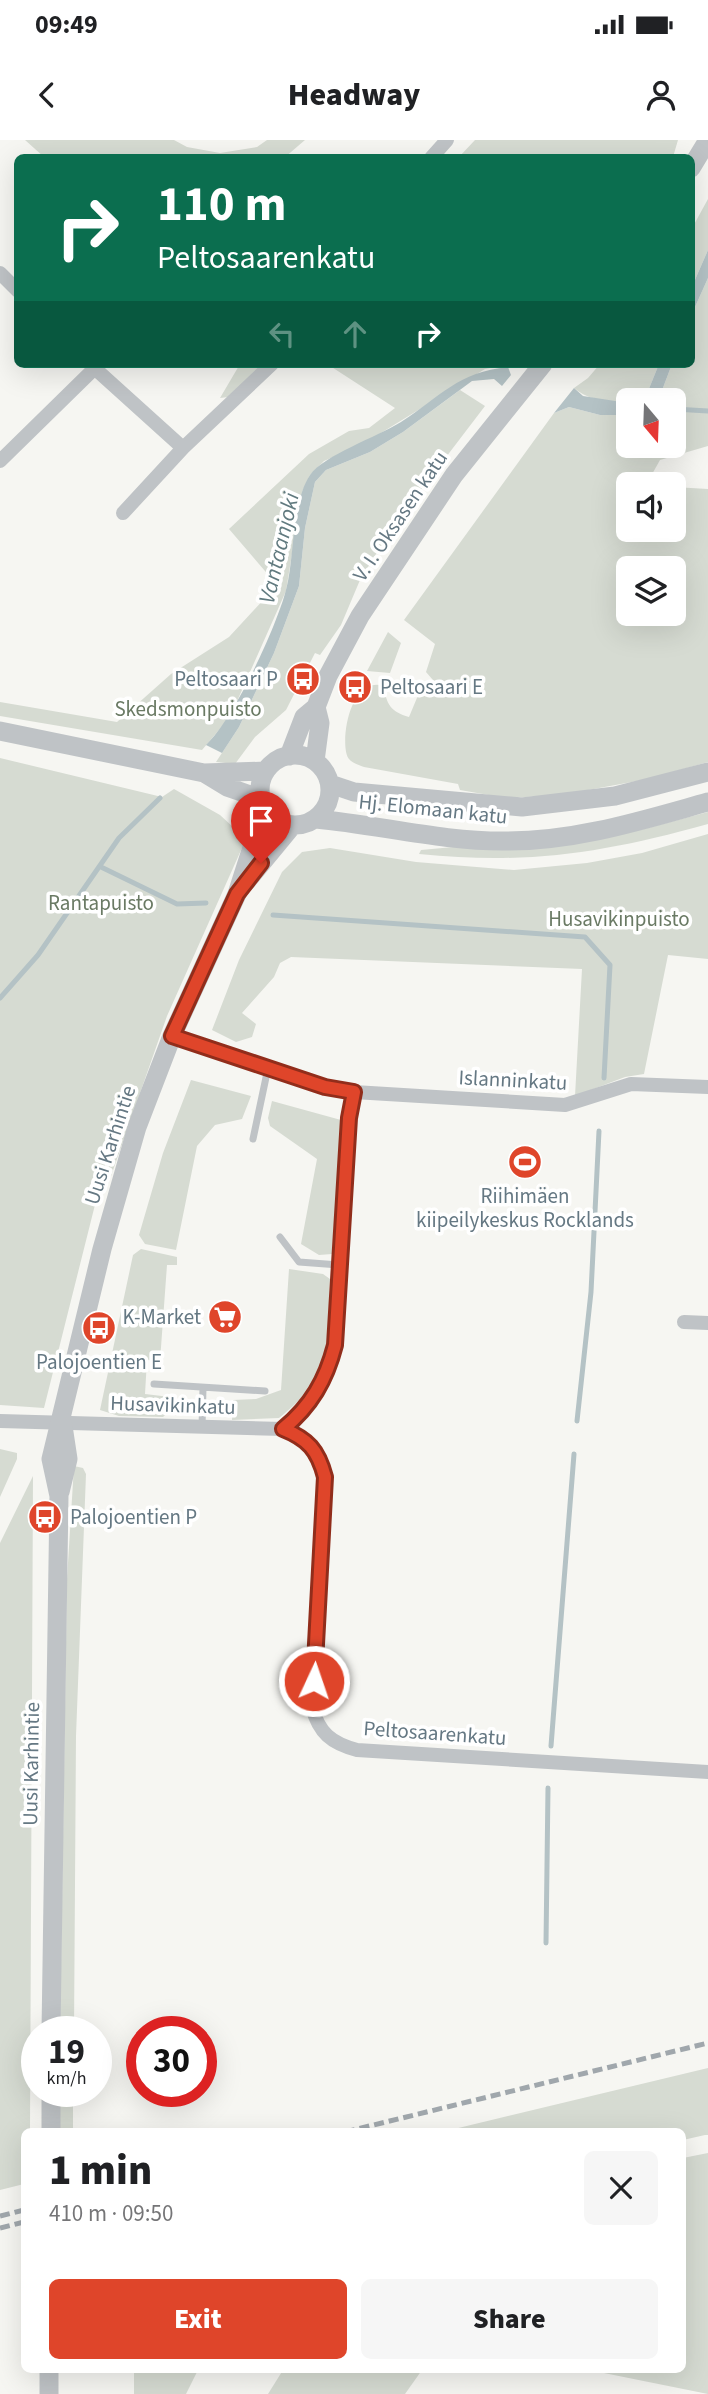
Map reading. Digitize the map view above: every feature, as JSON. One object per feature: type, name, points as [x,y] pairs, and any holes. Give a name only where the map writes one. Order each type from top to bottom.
[{"type":"street","points":[[435,154],[447,140]]},
{"type":"street","points":[[695,161],[708,140]]},
{"type":"street","points":[[0,273],[14,287]]},
{"type":"street","points":[[0,461],[91,368]]},
{"type":"street","points":[[97,368],[183,448]]},
{"type":"street","points":[[123,513],[183,448],[268,368]]},
{"type":"street","name":"V. I. Oksasen katu","points":[[289,756],[304,717],[316,707],[328,676],[360,616],[454,475],[540,368]]},
{"type":"street","name":"V. I. Oksasen katu","points":[[315,761],[320,723],[316,707]]},
{"type":"street","points":[[0,731],[204,773],[266,771]]},
{"type":"street","points":[[204,773],[263,803],[282,822],[293,825],[316,819],[328,803],[330,784],[327,775],[315,761],[289,756],[280,759],[266,771],[261,790],[263,803]]},
{"type":"street","name":"Hj. Elomaan katu","points":[[330,784],[359,793],[522,807],[615,796],[708,772]]},
{"type":"street","name":"Hj. Elomaan katu","points":[[316,819],[458,839],[509,841],[598,831],[708,802]]},
{"type":"street","name":"Uusi Karhintie","points":[[51,2016],[59,1496],[68,1459],[62,1422],[102,1249],[137,1127],[172,1036],[237,894],[263,803]]},
{"type":"street","name":"Uusi Karhintie","points":[[237,894],[293,825]]},
{"type":"street","points":[[172,1036],[325,1087],[354,1092],[349,1118],[335,1345],[328,1374],[299,1416],[283,1429]]},
{"type":"street","name":"Islanninkatu","points":[[354,1092],[565,1105],[631,1084],[708,1087]]},
{"type":"street","points":[[684,1322],[708,1323]]},
{"type":"street","name":"Husavikinkatu","points":[[0,1421],[283,1429]]},
{"type":"street","name":"Peltosaarenkatu","points":[[283,1429],[309,1442],[320,1459],[325,1477],[312,1707],[325,1737],[339,1745],[357,1750],[708,1772]]},
{"type":"street","points":[[51,2107],[51,2128]]},
{"type":"street","points":[[49,2373],[49,2394]]},
{"type":"lane","points":[[254,1139],[268,1068]]},
{"type":"lane","points":[[280,1237],[299,1262],[339,1265]]},
{"type":"lane","points":[[154,1384],[265,1391]]},
{"type":"lane","points":[[202,1427],[203,1388]]},
{"type":"green space","points":[[25,140],[174,140],[187,147],[220,153],[257,147],[267,140],[305,140],[289,154],[41,154]]},
{"type":"green space","points":[[475,140],[678,140],[674,154],[462,154]]},
{"type":"green space","points":[[708,199],[708,250],[695,280],[695,223]]},
{"type":"green space","points":[[708,278],[708,446],[686,452],[686,388],[663,388],[670,368],[695,368],[695,307]]},
{"type":"green space","points":[[238,368],[274,368],[245,395],[220,398]]},
{"type":"green space","name":"Skedsmonpuisto","points":[[333,368],[490,368],[363,444],[324,461],[310,475],[302,492],[286,591],[230,717],[202,750],[0,716],[0,702],[117,722],[171,674],[229,637],[277,585],[229,529],[309,454],[349,431],[369,428],[395,408]]},
{"type":"green space","points":[[597,368],[657,368],[649,388],[616,388],[616,403],[590,397],[574,388]]},
{"type":"green space","points":[[460,390],[485,406],[392,528],[360,580],[341,625],[320,655],[315,653],[286,710],[255,737],[235,764],[216,762],[239,727],[274,653],[299,586],[305,528],[315,482],[326,470],[370,452],[403,432]]},
{"type":"green space","points":[[569,407],[600,415],[616,415],[616,458],[667,458],[660,460],[653,472],[616,472],[616,542],[686,542],[686,488],[708,489],[708,762],[648,779],[561,795],[506,798],[460,790],[458,784],[364,767],[352,762],[346,752],[346,728],[354,701],[362,691],[372,685],[384,686],[391,706],[398,713],[409,717],[419,693],[436,692],[439,687],[426,672],[435,644],[404,620],[554,413]]},
{"type":"green space","points":[[388,632],[401,643],[390,673],[367,671]]},
{"type":"green space","name":"Rantapuisto","points":[[0,758],[162,797],[174,789],[220,815],[246,839],[167,1016],[111,1176],[107,1157],[44,1408],[0,1405]]},
{"type":"green space","points":[[708,812],[708,824],[634,842],[565,854],[496,858],[419,854],[421,850],[640,830]]},
{"type":"green space","name":"Husavikinpuisto","points":[[708,834],[708,959],[668,955],[644,1074],[625,1077],[575,1096],[582,969],[291,957],[280,963],[274,977],[242,1013],[256,1024],[252,1037],[236,1042],[212,1030],[239,960],[282,872],[302,852],[330,848],[416,862],[514,870],[587,863],[642,853]]},
{"type":"green space","points":[[191,1080],[251,1096],[242,1119],[215,1125],[197,1146],[176,1250],[145,1244],[139,1235],[163,1153]]},
{"type":"green space","points":[[272,1101],[341,1120],[332,1254],[319,1255],[301,1244],[317,1159],[270,1126],[268,1118]]},
{"type":"green space","points":[[141,1249],[177,1257],[177,1265],[167,1265],[160,1361],[147,1360],[145,1394],[170,1397],[170,1410],[163,1417],[119,1416],[100,1410],[133,1255]]},
{"type":"green space","points":[[289,1269],[323,1274],[330,1279],[327,1339],[318,1372],[297,1403],[279,1418],[232,1420],[233,1400],[256,1399],[281,1390]]},
{"type":"green space","points":[[0,1449],[17,1453],[17,1459],[0,1497]]},
{"type":"green space","points":[[74,1466],[83,1468],[86,1474],[76,1736],[74,2016],[60,2016],[67,1579]]},
{"type":"green space","points":[[33,1476],[31,2016],[21,2016],[21,2107],[30,2107],[30,2128],[21,2128],[21,2185],[0,2190],[0,1543]]},
{"type":"green space","points":[[708,2068],[708,2135],[686,2139],[686,2128],[458,2128]]},
{"type":"green space","points":[[60,2107],[73,2107],[73,2128],[60,2128]]},
{"type":"green space","points":[[708,2153],[708,2394],[604,2373],[686,2373],[686,2157]]},
{"type":"green space","points":[[134,2373],[196,2373],[186,2394],[134,2394]]},
{"type":"green space","points":[[281,2373],[420,2373],[405,2394],[268,2394]]},
{"type":"shaded area","points":[[708,250],[708,278],[695,307],[695,280]]},
{"type":"shaded area","points":[[508,368],[511,375],[502,386],[494,379],[472,381],[403,432],[370,452],[326,470],[315,482],[305,528],[299,586],[274,653],[239,727],[222,753],[206,745],[241,695],[281,607],[289,576],[300,500],[310,475],[327,460],[391,428],[463,380],[491,370]]},
{"type":"shaded area","points":[[657,368],[670,368],[663,388],[649,388]]},
{"type":"shaded area","points":[[574,388],[583,396],[616,401],[616,415],[600,415],[569,407],[554,413]]},
{"type":"waterway","points":[[686,410],[708,411]]},
{"type":"waterway","name":"Vantaanjoki","points":[[0,998],[38,955],[119,838],[160,798]]},
{"type":"waterway","points":[[101,867],[177,904],[206,903]]},
{"type":"waterway","points":[[273,915],[585,937],[610,965],[604,1078]]},
{"type":"waterway","points":[[577,1421],[591,1292],[599,1131]]},
{"type":"waterway","points":[[551,1746],[574,1454]]},
{"type":"waterway","points":[[546,1943],[548,1788]]},
{"type":"railway","points":[[361,2128],[708,2043]]},
{"type":"railway","points":[[0,2216],[21,2211]]},
{"type":"railway","points":[[0,2228],[21,2223]]},
{"type":"place","name":"Peltosaari P","points":[[303,679]]},
{"type":"place","name":"Peltosaari E","points":[[355,687]]},
{"type":"place","name":"Riihimäen kiipeilykeskus Rocklands","points":[[525,1162]]},
{"type":"place","name":"K-Market","points":[[225,1317]]},
{"type":"place","name":"Palojoentien E","points":[[99,1328]]},
{"type":"place","name":"Palojoentien P","points":[[45,1517]]},
{"type":"route","points":[[261,863],[237,894],[172,1036],[325,1087],[354,1092],[349,1118],[335,1345],[328,1374],[318,1392],[299,1416],[283,1429],[309,1442],[320,1459],[325,1477],[314,1681]]}]
